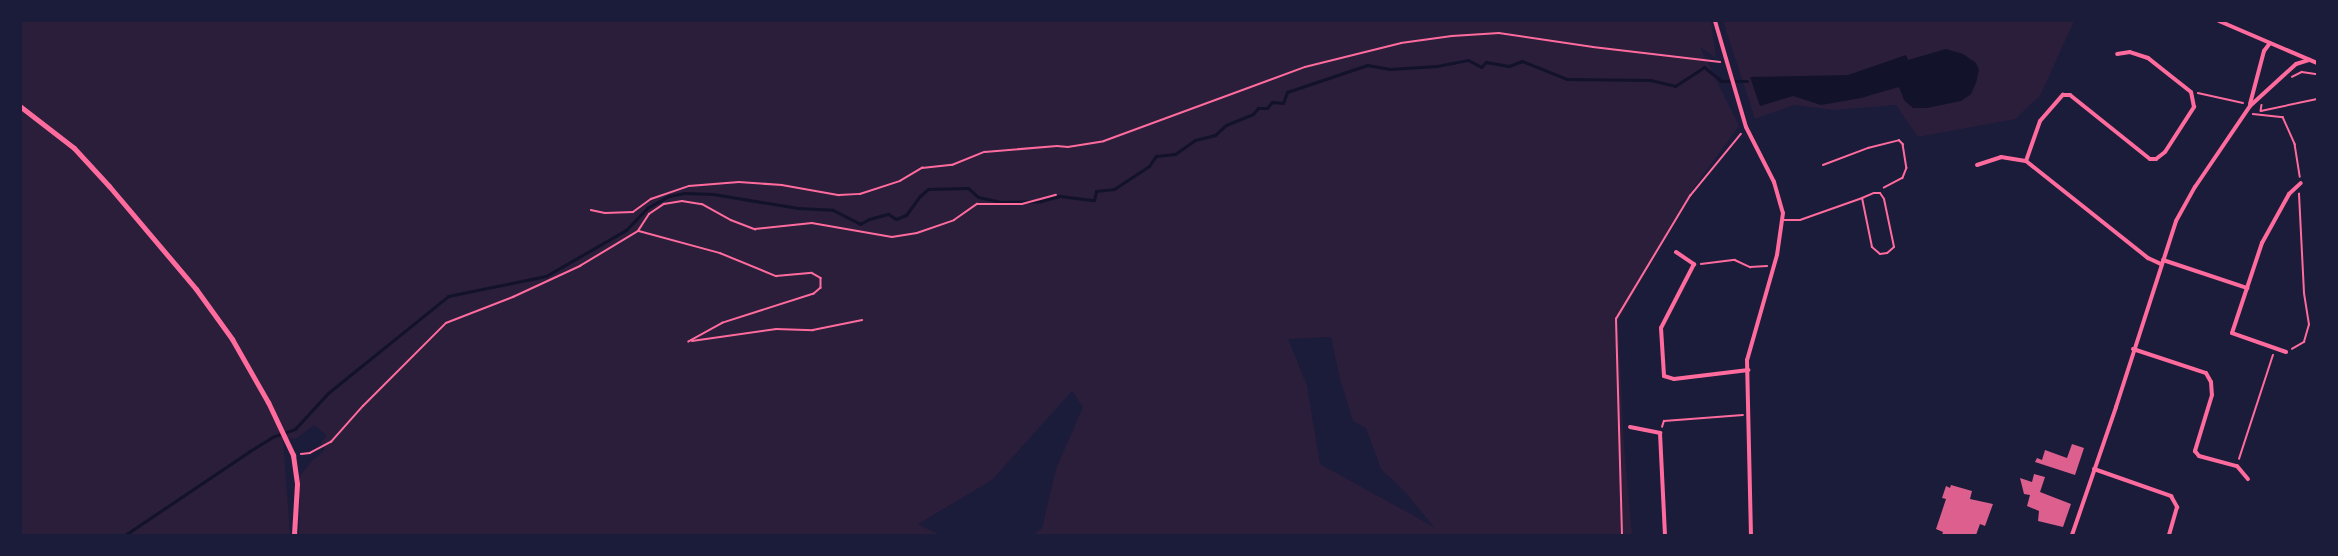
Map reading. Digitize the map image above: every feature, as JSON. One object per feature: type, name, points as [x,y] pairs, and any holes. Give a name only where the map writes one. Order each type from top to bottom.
[{"type":"street","points":[[1714,21],[1746,128],[1780,198],[1783,220],[1774,266],[1756,320],[1748,370],[1752,535]]},
{"type":"street","points":[[2219,21],[2317,63]]},
{"type":"street","points":[[2250,106],[2264,51],[2270,43]]},
{"type":"street","points":[[2026,161],[2040,121],[2063,95],[2070,96],[2150,159],[2156,159],[2165,152],[2194,106],[2191,92],[2148,58],[2130,52],[2117,54]]},
{"type":"street","points":[[2072,535],[2176,221],[2250,106],[2296,64],[2309,60]]},
{"type":"street","points":[[21,107],[74,148],[196,289],[244,358],[293,455],[297,484],[294,535]]},
{"type":"street","points":[[1977,165],[2001,157],[2026,161],[2148,258],[2247,288]]},
{"type":"street","points":[[2286,352],[2232,333],[2262,243],[2289,194],[2301,183]]},
{"type":"street","points":[[1676,252],[1695,264],[1661,328],[1664,376],[1674,379],[1748,370]]},
{"type":"street","points":[[2133,349],[2206,373],[2211,382],[2212,396],[2194,451],[2199,456],[2237,466],[2248,479]]},
{"type":"street","points":[[1630,427],[1660,433],[1665,535]]},
{"type":"street","points":[[2094,469],[2171,496],[2177,507],[2169,535]]},
{"type":"lane","points":[[1783,220],[1800,220],[1862,198],[1880,193],[1884,199],[1894,246],[1887,253],[1880,254],[1872,247],[1862,198]]},
{"type":"path","points":[[591,210],[605,213],[633,212],[651,199],[689,186],[739,182],[783,185],[839,195],[860,194],[900,181],[922,168],[952,165],[985,152],[1068,147],[1104,141],[1305,67],[1401,43],[1452,36],[1499,33],[1593,48],[1721,62],[1731,74]]},
{"type":"path","points":[[2284,82],[2302,72],[2317,74]]},
{"type":"path","points":[[2191,92],[2250,106],[2254,116],[2283,117],[2295,144],[2301,183],[2298,203],[2309,324],[2304,342],[2286,352]]},
{"type":"path","points":[[2264,103],[2260,108],[2261,111],[2317,99]]},
{"type":"path","points":[[1622,535],[1616,319],[1690,196],[1746,128]]},
{"type":"path","points":[[1823,165],[1868,148],[1899,140],[1903,144],[1907,168],[1905,176],[1880,193]]},
{"type":"path","points":[[293,455],[310,453],[331,442],[363,406],[446,323],[513,297],[580,266],[638,231],[656,208],[682,201],[702,204],[731,220],[755,229],[812,223],[879,237],[906,236],[954,220],[976,204],[1022,204],[1056,195]]},
{"type":"path","points":[[638,231],[720,253],[776,276],[812,273],[821,278],[820,288],[814,294],[723,323],[689,342],[776,328],[813,330],[862,320]]},
{"type":"path","points":[[1695,264],[1735,260],[1750,267],[1774,266]]},
{"type":"path","points":[[2237,466],[2275,349]]},
{"type":"path","points":[[1660,433],[1664,421],[1750,414]]},
{"type":"shaded area","points":[[21,21],[1711,21],[1716,58],[1700,47],[1739,126],[1695,186],[1618,321],[1624,445],[1632,535],[1033,535],[1042,528],[1056,469],[1083,407],[1072,391],[992,480],[918,524],[940,535],[299,535],[300,476],[325,450],[321,443],[327,435],[314,425],[297,438],[283,439],[290,535],[21,535]],"holes":[[[1331,337],[1340,379],[1353,421],[1366,428],[1381,469],[1406,493],[1434,527],[1320,464],[1307,386],[1288,339]]]},
{"type":"shaded area","points":[[1723,21],[2074,21],[2040,96],[2015,119],[1918,137],[1896,105],[1834,110],[1794,105],[1755,119]]},
{"type":"shaded area","points":[[1946,49],[1963,54],[1976,63],[1979,70],[1976,83],[1971,94],[1961,101],[1927,108],[1913,108],[1904,100],[1899,87],[1861,98],[1821,105],[1793,96],[1760,106],[1750,77],[1848,75],[1906,55],[1908,60]]},
{"type":"building","points":[[2072,444],[2084,448],[2075,475],[2035,462],[2037,458],[2042,460],[2045,450],[2067,458]]},
{"type":"building","points":[[2034,474],[2045,477],[2040,492],[2071,504],[2063,527],[2038,521],[2039,511],[2027,506],[2030,495],[2024,494],[2020,478],[2032,482]]},
{"type":"building","points":[[1951,485],[1972,491],[1970,499],[1993,504],[1985,526],[1980,524],[1976,535],[1942,535],[1943,532],[1936,529],[1946,499],[1942,498],[1946,486],[1950,488]]},
{"type":"waterway","points":[[125,535],[272,437],[295,429],[328,393],[448,296],[546,276],[626,230],[647,208],[669,196],[684,193],[713,194],[798,208],[833,210],[860,224],[888,214],[896,219],[906,215],[928,189],[968,188],[978,197],[1002,202],[1041,201],[1060,196],[1094,200],[1096,191],[1114,189],[1149,166],[1156,156],[1175,154],[1195,140],[1215,135],[1226,125],[1253,114],[1258,108],[1267,108],[1272,102],[1283,103],[1287,92],[1367,65],[1389,69],[1437,66],[1468,60],[1481,67],[1486,62],[1509,66],[1522,61],[1567,79],[1650,80],[1675,86],[1704,67],[1721,81],[1747,81]]}]
